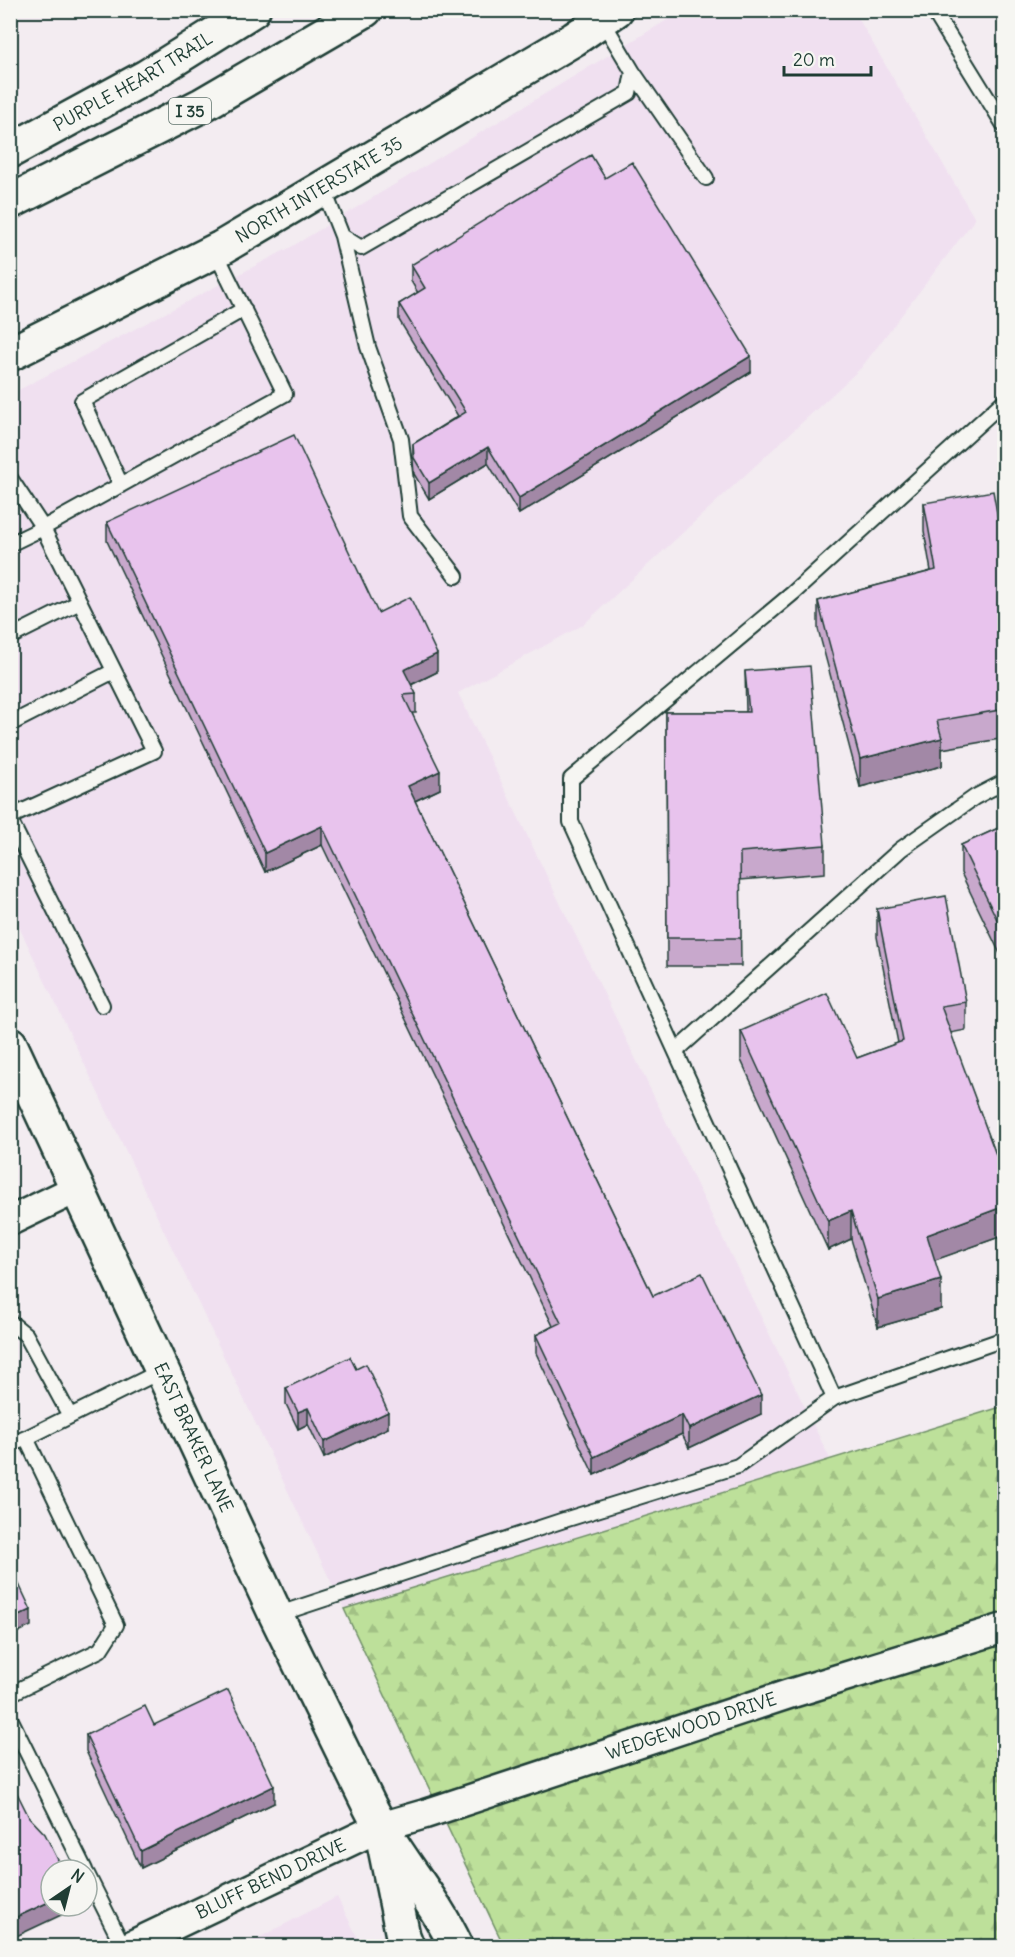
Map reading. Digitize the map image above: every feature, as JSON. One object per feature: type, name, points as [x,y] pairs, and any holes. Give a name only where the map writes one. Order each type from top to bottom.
[{"type":"main road","name":"PURPLE HEART TRAIL","points":[[10,151],[147,77],[253,10]]},
{"type":"main road","name":"I 35","points":[[10,202],[202,105],[365,10]]},
{"type":"main road","name":"NORTH INTERSTATE 35","points":[[10,354],[215,251],[574,39],[609,15]]},
{"type":"main road","name":"EAST BRAKER LANE","points":[[10,1044],[276,1615],[380,1827],[446,1925],[456,1947]]},
{"type":"main road","name":"EAST BRAKER LANE","points":[[380,1827],[407,1947]]},
{"type":"street","points":[[10,1221],[78,1188]]},
{"type":"street","name":"WEDGEWOOD DRIVE","points":[[380,1827],[789,1694],[1005,1628]]},
{"type":"street","name":"BLUFF BEND DRIVE","points":[[130,1947],[380,1827]]},
{"type":"lane","points":[[939,12],[1005,125]]},
{"type":"lane","points":[[609,15],[633,72],[706,178]]},
{"type":"lane","points":[[342,237],[361,248],[629,93],[633,72]]},
{"type":"lane","points":[[322,188],[342,237],[368,347],[401,439],[410,516],[456,576]]},
{"type":"lane","points":[[10,544],[285,394],[215,251]]},
{"type":"lane","points":[[121,485],[82,401],[244,309]]},
{"type":"lane","points":[[834,1398],[571,822],[571,778],[793,593],[1005,401]]},
{"type":"lane","points":[[10,478],[43,528],[154,751],[10,819],[102,1005]]},
{"type":"lane","points":[[10,637],[80,602]]},
{"type":"lane","points":[[10,724],[114,671]]},
{"type":"lane","points":[[676,1051],[901,849],[975,797],[1005,782]]},
{"type":"lane","points":[[10,1322],[26,1335],[70,1416]]},
{"type":"lane","points":[[276,1615],[570,1518],[738,1466],[834,1398],[1005,1339]]},
{"type":"lane","points":[[10,1445],[161,1371]]},
{"type":"lane","points":[[10,1694],[100,1650],[116,1625],[26,1437]]},
{"type":"lane","points":[[10,1718],[79,1858]]},
{"type":"lane","points":[[99,1898],[123,1947]]},
{"type":"shaded area","points":[[682,11],[854,11],[975,219],[861,368],[583,625],[458,693],[830,1459],[344,1609],[11,910],[11,394],[291,247]]},
{"type":"shaded area","points":[[337,1897],[362,1946],[243,1946]]},
{"type":"green space","points":[[1004,1406],[1004,1946],[504,1946],[344,1609]]},
{"type":"building","points":[[591,155],[605,178],[632,162],[751,356],[519,498],[488,447],[429,483],[414,458],[413,444],[466,412],[399,304],[425,288],[411,265]]},
{"type":"building","points":[[294,435],[378,613],[410,597],[437,654],[404,670],[416,694],[403,695],[440,771],[408,786],[653,1296],[702,1273],[761,1395],[689,1429],[682,1415],[594,1457],[536,1335],[561,1323],[322,826],[265,853],[107,522]]},
{"type":"building","points":[[993,491],[1005,557],[1005,709],[937,721],[942,738],[860,759],[818,601],[936,570],[924,503]]},
{"type":"building","points":[[810,666],[825,845],[740,852],[741,938],[667,938],[666,712],[749,712],[745,671]]},
{"type":"building","points":[[1005,825],[1005,936],[961,845]]},
{"type":"building","points":[[946,896],[966,1002],[941,1006],[1005,1179],[1005,1206],[927,1235],[941,1280],[878,1299],[851,1211],[828,1221],[741,1031],[827,993],[857,1058],[903,1041],[877,909]]},
{"type":"building","points":[[350,1357],[356,1369],[366,1364],[388,1412],[324,1442],[308,1408],[298,1412],[286,1388]]},
{"type":"building","points":[[10,1565],[31,1610],[10,1620]]},
{"type":"building","points":[[228,1690],[274,1786],[141,1851],[86,1735],[145,1706],[154,1725]]},
{"type":"building","points":[[10,1779],[29,1817],[45,1834],[57,1858],[39,1858],[39,1907],[10,1920]]}]
